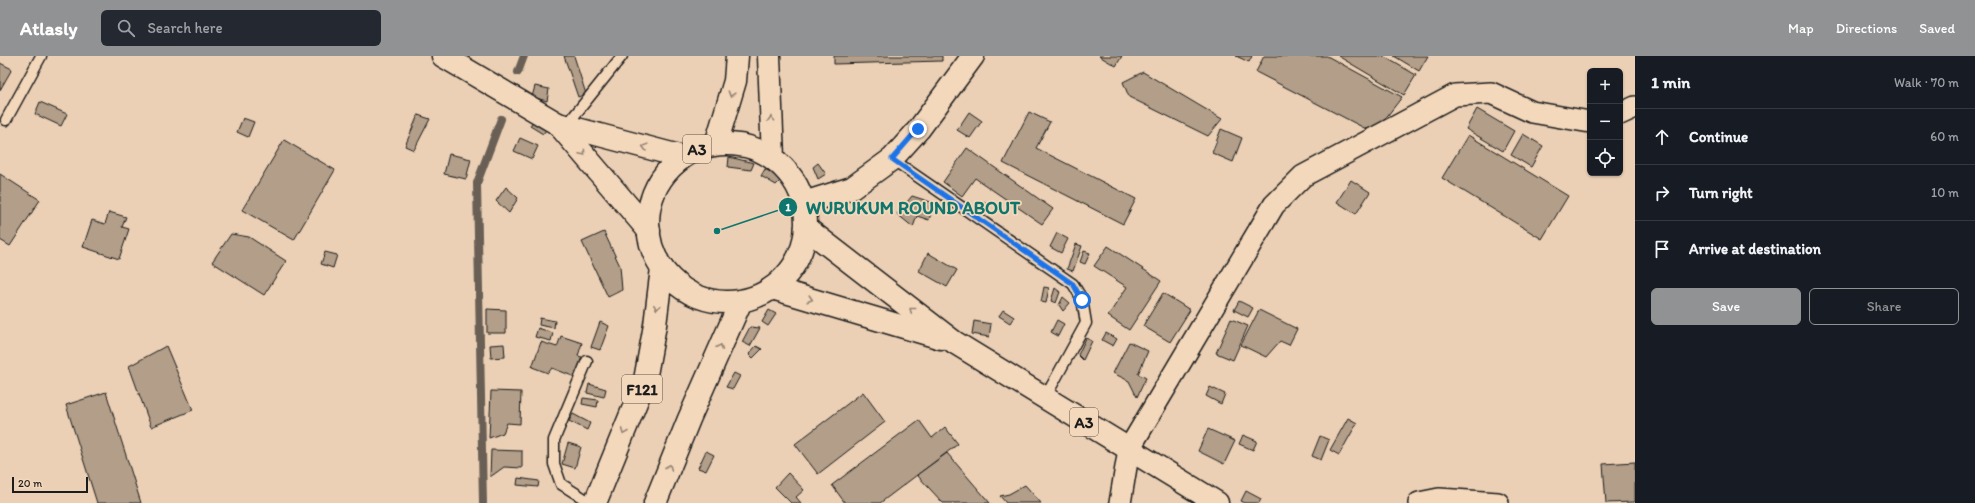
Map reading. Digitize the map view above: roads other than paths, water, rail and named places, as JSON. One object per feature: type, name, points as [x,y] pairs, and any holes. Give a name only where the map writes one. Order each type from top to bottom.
[{"type":"main road","name":"A3","points":[[443,56],[562,125],[683,157]]},
{"type":"main road","points":[[716,144],[736,81],[737,56]]},
{"type":"main road","points":[[769,56],[773,158]]},
{"type":"main road","points":[[804,203],[852,188],[892,159],[918,129],[973,56]]},
{"type":"main road","name":"A3","points":[[562,125],[649,231]]},
{"type":"main road","name":"A3","points":[[736,143],[755,148],[773,158],[792,177],[804,203],[806,228],[801,251],[789,272],[772,288],[757,296],[741,301],[719,302],[697,296],[678,284],[662,268],[653,251],[649,231],[649,210],[656,190],[667,171],[683,157],[698,149],[716,144],[736,143]]},
{"type":"main road","name":"A3","points":[[806,228],[954,342],[1216,502]]},
{"type":"main road","name":"F121","points":[[596,503],[645,380],[655,325],[662,268]]},
{"type":"main road","name":"A3","points":[[772,288],[954,342]]},
{"type":"main road","points":[[654,503],[741,301]]},
{"type":"street","points":[[1120,503],[1129,450],[1274,205],[1303,176],[1455,95],[1491,93],[1532,112],[1587,121]]},
{"type":"street","points":[[1623,113],[1635,107]]},
{"type":"street","points":[[1419,503],[1439,499],[1498,503]]},
{"type":"lane","points":[[6,120],[41,56]]},
{"type":"lane","points":[[562,125],[622,56]]},
{"type":"lane","points":[[892,159],[1073,284],[1082,300],[1086,323],[1045,398]]},
{"type":"lane","points":[[587,361],[554,440],[554,464],[561,484],[591,503]]},
{"type":"waterway","points":[[518,72],[524,56]]},
{"type":"waterway","points":[[483,503],[477,183],[501,119]]},
{"type":"place","name":"WURUKUM ROUND ABOUT","points":[[717,231]]}]
